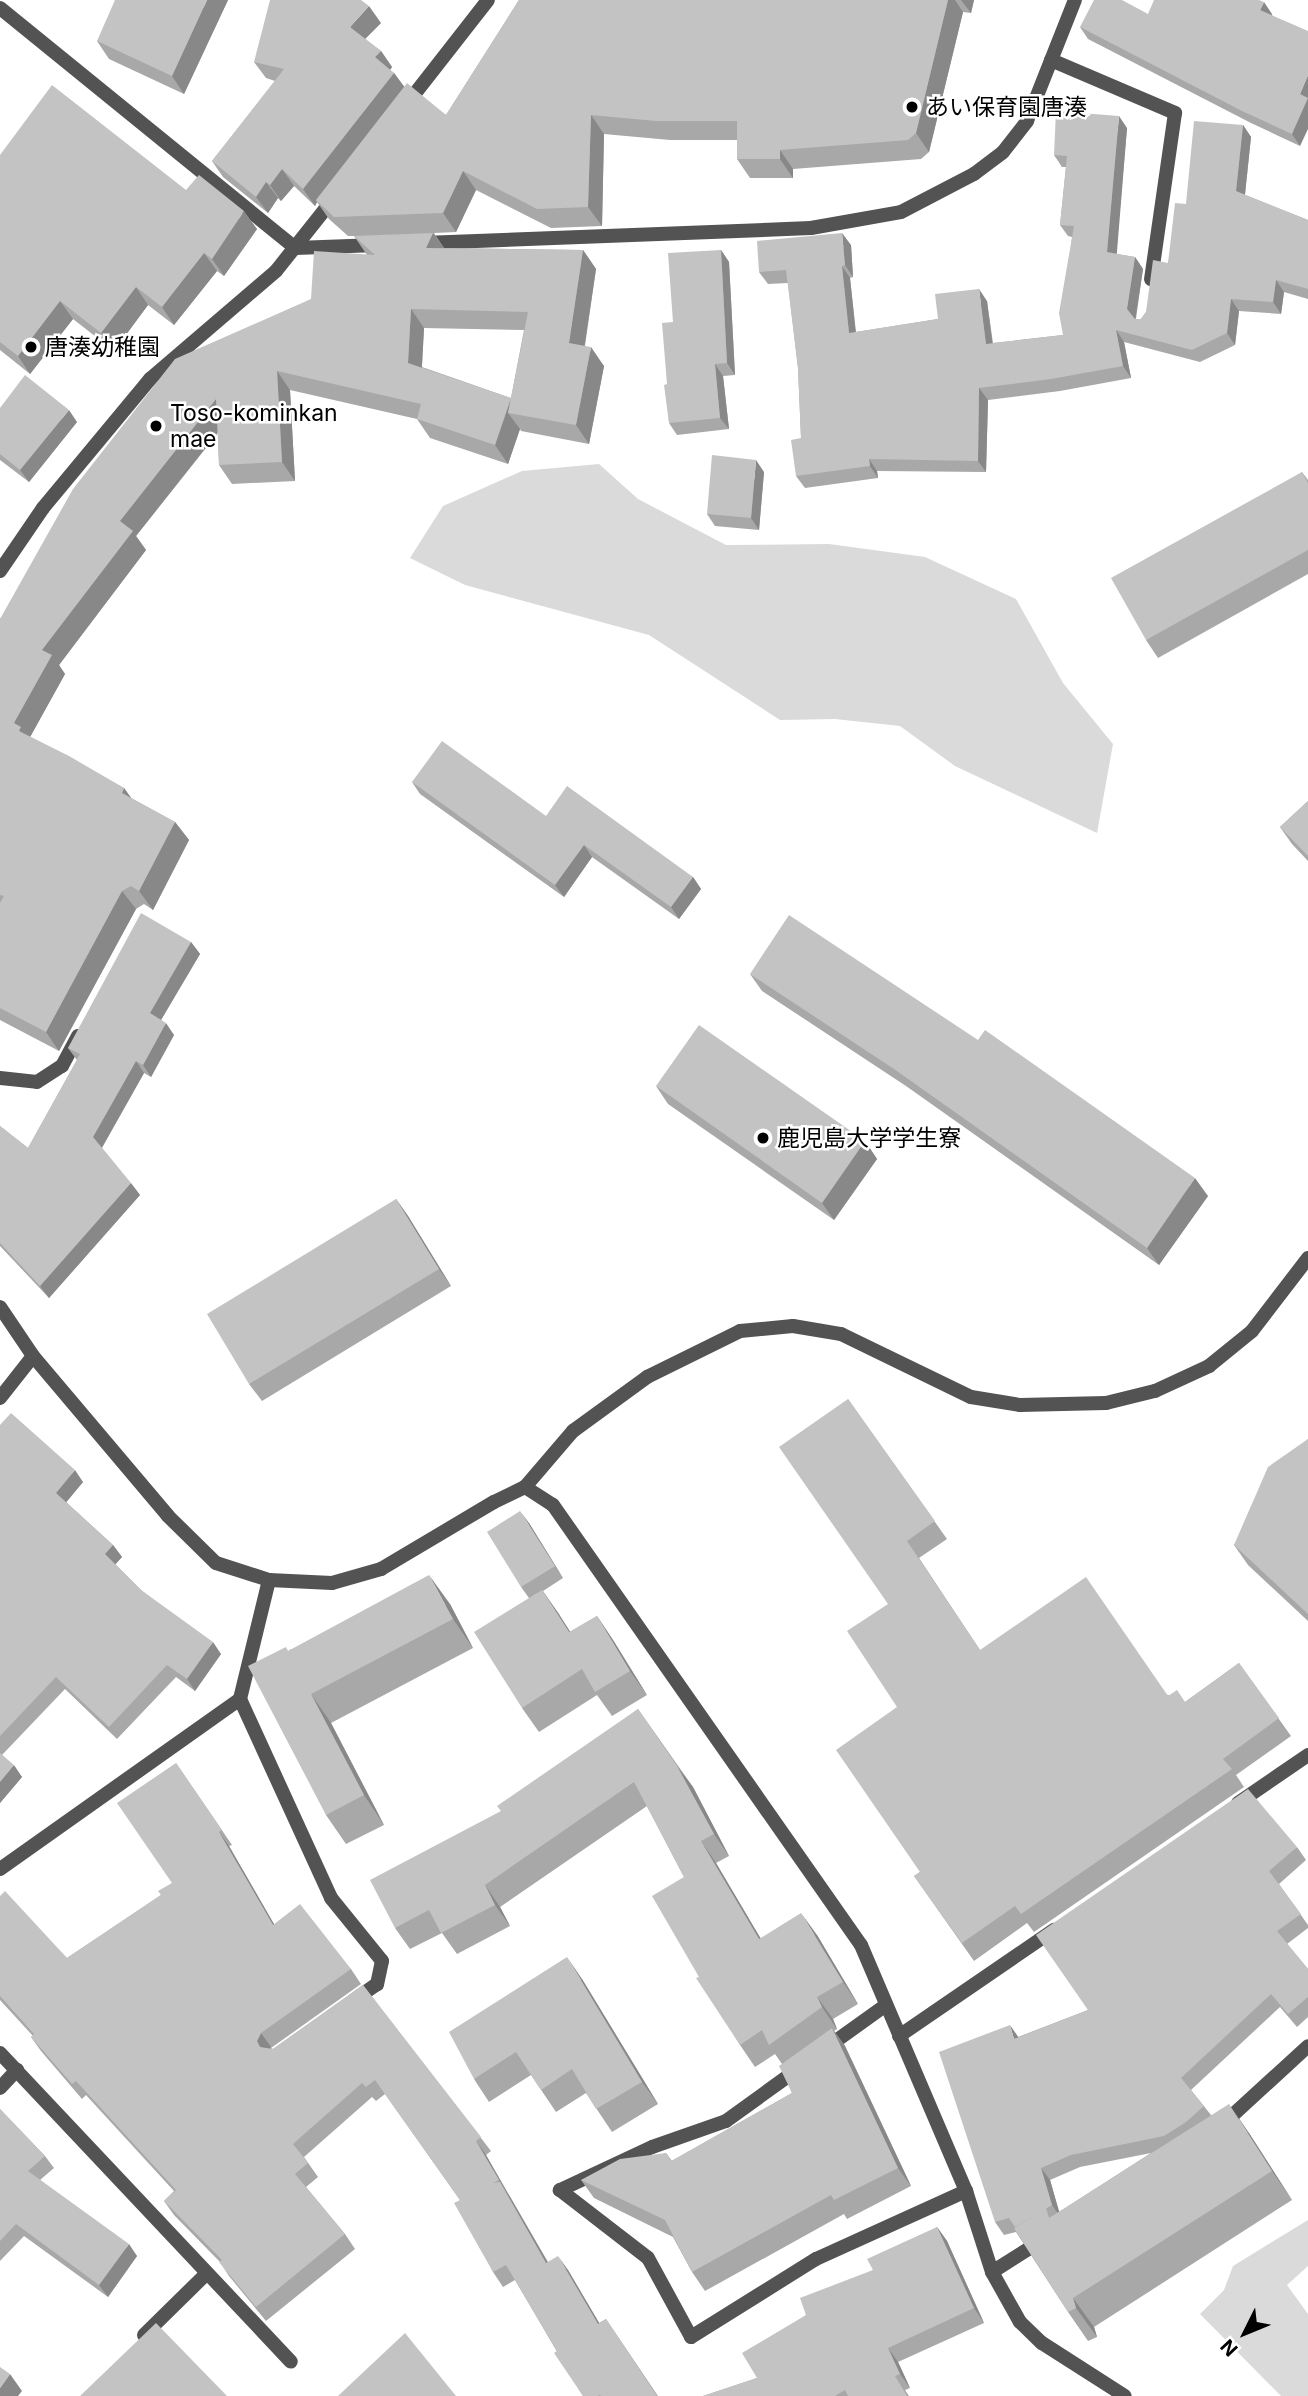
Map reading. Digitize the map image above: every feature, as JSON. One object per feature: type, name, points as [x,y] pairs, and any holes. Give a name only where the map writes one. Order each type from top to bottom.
[{"type":"street","points":[[393,121],[488,0]]},
{"type":"street","points":[[0,8],[295,248],[811,228],[901,212],[974,174],[1003,152],[1027,121],[1075,0]]},
{"type":"street","points":[[1051,60],[1175,113],[1149,296]]},
{"type":"street","points":[[0,571],[43,509],[150,379],[276,271],[344,185]]},
{"type":"street","points":[[0,1078],[37,1082],[62,1066],[87,1019]]},
{"type":"street","points":[[0,1307],[33,1356],[168,1516],[216,1563],[269,1580],[332,1583],[382,1569],[494,1502],[525,1487],[573,1431],[636,1384],[699,1349],[740,1331],[793,1326],[841,1334],[971,1397],[1020,1405],[1106,1403],[1155,1391],[1209,1366],[1252,1331],[1308,1258]]},
{"type":"street","points":[[0,1398],[33,1356]]},
{"type":"street","points":[[525,1487],[552,1506],[861,1945],[966,2191],[992,2272],[1020,2322],[1042,2343],[1125,2396]]},
{"type":"street","points":[[269,1580],[240,1699],[331,1898],[382,1961],[377,1984],[344,2008]]},
{"type":"street","points":[[0,1869],[240,1699]]},
{"type":"street","points":[[1228,1810],[1308,1755]]},
{"type":"street","points":[[899,2036],[1070,1919]]},
{"type":"street","points":[[886,2005],[726,2121],[652,2147],[560,2190],[648,2258],[691,2337],[816,2259],[966,2191]]},
{"type":"street","points":[[1209,2136],[1308,2046]]},
{"type":"street","points":[[0,2053],[205,2275],[291,2362]]},
{"type":"street","points":[[0,2088],[17,2070]]},
{"type":"street","points":[[992,2272],[1062,2229]]},
{"type":"street","points":[[129,2349],[205,2275]]},
{"type":"shaded area","points":[[599,464],[638,499],[726,545],[829,544],[925,557],[1016,599],[1063,683],[1113,744],[1097,833],[955,766],[900,726],[835,719],[780,720],[649,635],[465,585],[410,558],[443,506],[522,471]]},
{"type":"shaded area","points":[[1308,2220],[1308,2266],[1287,2285],[1308,2314],[1308,2396],[1281,2396],[1200,2314],[1224,2290],[1233,2266]]},
{"type":"building","points":[[115,0],[207,0],[172,76],[97,41]]},
{"type":"building","points":[[270,0],[361,0],[369,6],[350,27],[381,51],[375,57],[394,73],[303,189],[282,169],[270,185],[266,182],[256,197],[212,161],[284,69],[254,62]]},
{"type":"building","points":[[519,0],[948,0],[916,133],[908,140],[780,150],[780,159],[737,159],[737,121],[656,121],[591,115],[588,207],[537,209],[463,171],[443,213],[334,217],[316,200],[407,83],[446,115]]},
{"type":"building","points":[[1094,0],[1122,0],[1148,14],[1154,0],[1259,0],[1264,2],[1260,10],[1308,31],[1308,75],[1300,94],[1308,98],[1292,134],[1080,27]]},
{"type":"building","points":[[52,85],[186,190],[199,175],[244,211],[212,259],[204,253],[162,307],[136,287],[101,333],[60,301],[18,356],[0,342],[0,155]]},
{"type":"building","points":[[1056,111],[1119,116],[1107,252],[1135,257],[1127,309],[1135,319],[1141,319],[1146,312],[1153,260],[1168,263],[1175,203],[1186,204],[1194,121],[1243,125],[1236,191],[1308,220],[1308,289],[1276,280],[1273,302],[1231,299],[1227,333],[1192,350],[1116,330],[1123,366],[979,388],[978,461],[869,459],[870,466],[796,476],[791,440],[801,438],[798,368],[786,270],[759,272],[757,241],[842,233],[845,265],[842,266],[849,333],[938,319],[935,294],[979,289],[986,344],[1063,335],[1059,313],[1074,226],[1060,225],[1067,156],[1054,155]]},
{"type":"building","points":[[433,233],[426,248],[583,250],[569,343],[591,347],[576,425],[508,413],[511,398],[495,445],[417,419],[421,404],[277,371],[282,462],[219,465],[216,399],[120,521],[133,531],[42,650],[52,655],[14,723],[21,727],[19,731],[124,788],[122,793],[175,822],[139,891],[131,886],[122,891],[46,1032],[0,1008],[0,903],[4,896],[0,895],[0,619],[73,489],[175,359],[311,299],[314,251],[375,255],[354,236]],"holes":[[[411,309],[528,312],[511,398],[408,363]]]},
{"type":"building","points":[[721,250],[727,363],[715,364],[720,418],[669,423],[664,385],[667,384],[662,323],[673,322],[668,253]]},
{"type":"building","points":[[25,375],[69,410],[20,470],[0,454],[0,408]]},
{"type":"building","points":[[712,455],[756,460],[751,518],[707,514]]},
{"type":"building","points":[[1302,472],[1308,483],[1308,550],[1146,640],[1111,578]]},
{"type":"building","points":[[442,741],[546,816],[567,786],[693,877],[671,907],[584,845],[555,885],[412,782]]},
{"type":"building","points":[[1308,801],[1308,856],[1280,827]]},
{"type":"building","points":[[141,913],[191,942],[150,1013],[166,1023],[143,1065],[136,1061],[93,1137],[131,1183],[40,1286],[0,1243],[0,1126],[28,1148],[80,1054],[68,1048]]},
{"type":"building","points":[[789,915],[978,1040],[985,1030],[1195,1178],[1147,1248],[894,1069],[750,974]]},
{"type":"building","points":[[699,1025],[865,1141],[822,1203],[656,1086]]},
{"type":"building","points":[[396,1199],[439,1269],[249,1384],[207,1314]]},
{"type":"building","points":[[848,1399],[935,1521],[907,1541],[980,1650],[1086,1577],[1168,1696],[1177,1690],[1185,1702],[1239,1663],[1279,1718],[1223,1759],[1232,1769],[1021,1914],[1015,1906],[962,1943],[914,1876],[920,1872],[836,1750],[897,1707],[847,1631],[888,1604],[779,1447]]},
{"type":"building","points":[[11,1413],[75,1470],[56,1493],[113,1545],[105,1554],[141,1590],[213,1642],[187,1679],[167,1665],[109,1727],[56,1677],[0,1736],[0,1425]]},
{"type":"building","points":[[1308,1439],[1308,1614],[1234,1545],[1268,1467]]},
{"type":"building","points":[[520,1511],[555,1566],[521,1587],[487,1532]]},
{"type":"building","points":[[429,1575],[453,1619],[311,1694],[364,1795],[326,1815],[248,1666],[286,1647],[288,1651]]},
{"type":"building","points":[[542,1590],[569,1632],[597,1616],[630,1671],[595,1692],[582,1669],[522,1708],[474,1632]]},
{"type":"building","points":[[638,1709],[677,1766],[714,1834],[701,1841],[759,1939],[801,1913],[843,1982],[817,1997],[822,2007],[769,2045],[762,2030],[740,2045],[696,1978],[699,1977],[652,1896],[684,1877],[634,1782],[485,1885],[495,1905],[441,1933],[429,1910],[395,1928],[370,1880],[501,1811],[497,1806]]},
{"type":"building","points":[[0,1753],[14,1765],[0,1782]]},
{"type":"building","points":[[176,1763],[222,1830],[219,1832],[273,1925],[300,1904],[351,1969],[261,2033],[257,2041],[260,2047],[273,2049],[363,1985],[481,2137],[476,2141],[499,2180],[493,2183],[500,2182],[546,2263],[558,2256],[598,2324],[606,2319],[657,2396],[583,2396],[554,2353],[557,2351],[506,2265],[493,2272],[454,2203],[460,2200],[375,2080],[366,2087],[362,2083],[293,2144],[308,2163],[295,2174],[345,2234],[256,2307],[219,2262],[222,2260],[164,2201],[176,2190],[76,2081],[72,2084],[31,2037],[34,2034],[0,1996],[0,1896],[5,1891],[67,1958],[161,1895],[158,1891],[172,1883],[117,1803]]},
{"type":"building","points":[[1248,1789],[1297,1847],[1269,1871],[1301,1914],[1277,1931],[1308,1969],[1308,1997],[1288,2014],[1271,1994],[1181,2078],[1204,2106],[1186,2122],[1164,2136],[1071,2155],[1041,2168],[1052,2205],[1015,2227],[1009,2218],[995,2222],[939,2052],[1010,2025],[1014,2039],[1088,2010],[1036,1935]]},
{"type":"building","points":[[567,1957],[642,2082],[596,2109],[572,2069],[541,2090],[516,2052],[474,2079],[449,2032]]},
{"type":"building","points":[[832,2028],[898,2168],[834,2200],[831,2195],[692,2272],[665,2220],[581,2180],[620,2159],[666,2153],[671,2161],[792,2093],[779,2066]]},
{"type":"building","points":[[1229,2104],[1272,2171],[1073,2298],[1076,2308],[1068,2312],[1014,2228],[1046,2208],[1049,2218]]},
{"type":"building","points":[[0,2109],[45,2156],[28,2171],[129,2244],[99,2285],[16,2224],[0,2241]]},
{"type":"building","points":[[937,2227],[974,2308],[888,2348],[900,2374],[895,2376],[907,2396],[848,2396],[845,2390],[835,2396],[703,2396],[757,2378],[742,2353],[806,2315],[800,2298],[873,2270],[867,2259]]},
{"type":"building","points":[[156,2323],[227,2396],[80,2396]]},
{"type":"building","points":[[405,2333],[456,2396],[338,2396]]},
{"type":"building","points":[[0,2367],[10,2374],[0,2388]]},
{"type":"place","name":"あい保育園唐湊","points":[[912,107]]},
{"type":"place","name":"唐湊幼稚園","points":[[31,347]]},
{"type":"place","name":"Toso-kominkan mae","points":[[156,426]]},
{"type":"place","name":"鹿児島大学学生寮","points":[[763,1138]]}]
